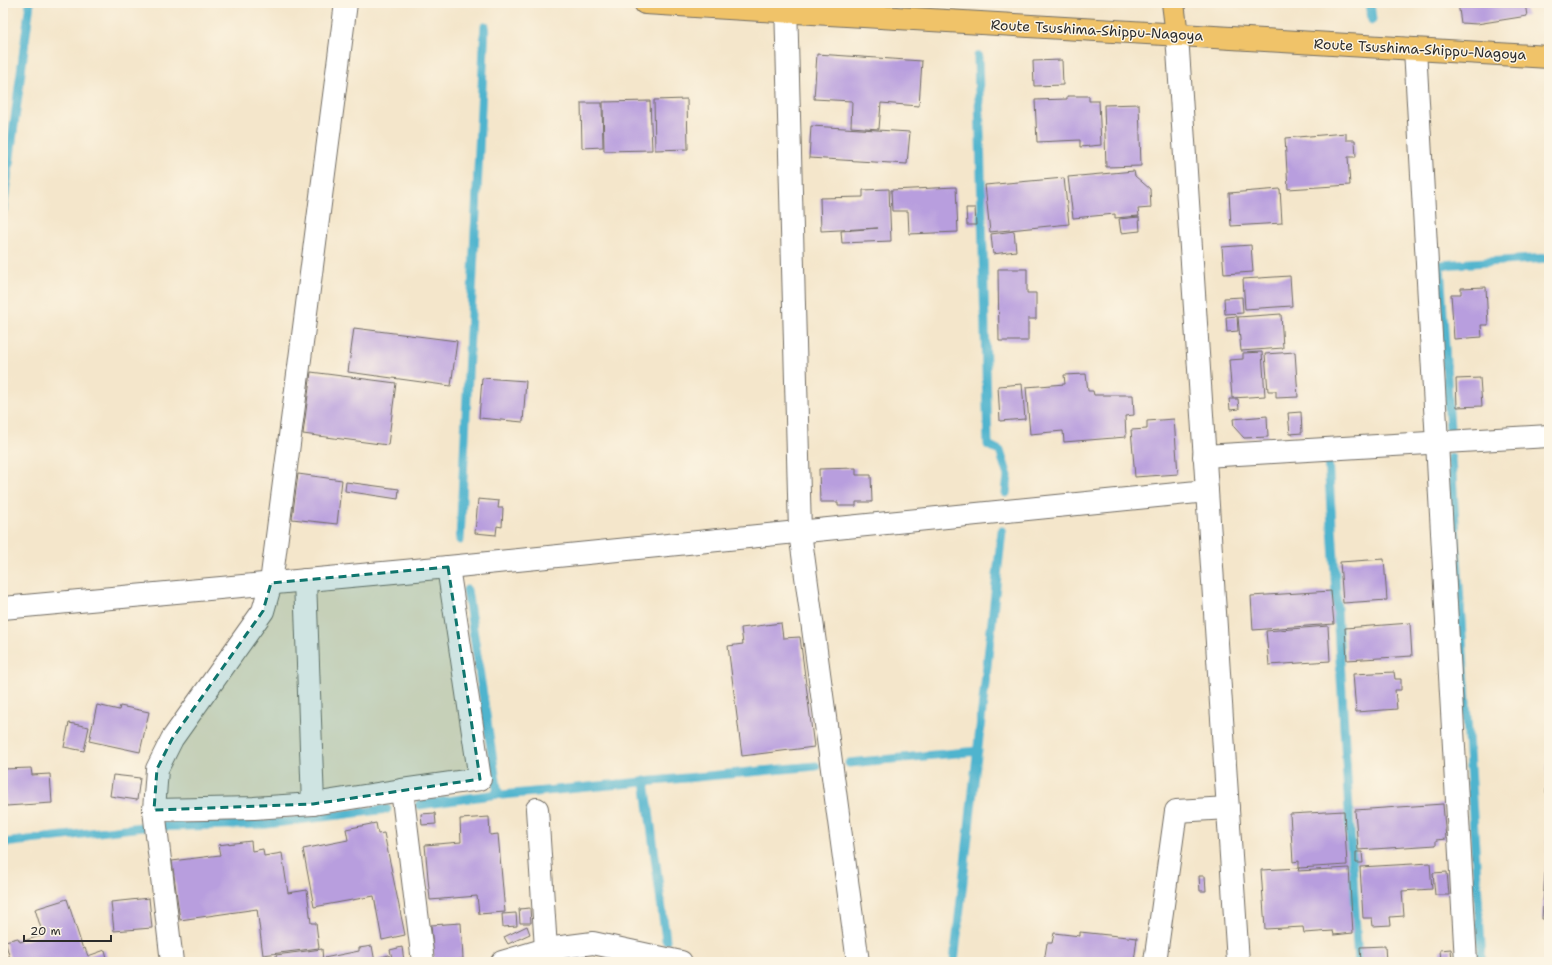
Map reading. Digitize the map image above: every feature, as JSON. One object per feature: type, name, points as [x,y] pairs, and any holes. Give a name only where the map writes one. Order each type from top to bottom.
[{"type":"main road","name":"Route Tsushima-Shippu-Nagoya","points":[[645,3],[786,7],[1176,35],[1549,57]]},
{"type":"main road","points":[[1173,3],[1176,35]]},
{"type":"street","points":[[172,962],[155,814],[157,769],[172,739],[263,611],[271,584],[346,3]]},
{"type":"street","points":[[786,7],[800,532],[858,962]]},
{"type":"street","points":[[1176,35],[1238,962]]},
{"type":"street","points":[[1415,49],[1466,962]]},
{"type":"street","points":[[1204,456],[1549,436]]},
{"type":"street","points":[[3,608],[448,567],[1207,491]]},
{"type":"street","points":[[155,814],[313,804],[480,779],[448,567]]},
{"type":"street","points":[[305,580],[313,804]]},
{"type":"street","points":[[402,790],[423,962]]},
{"type":"street","points":[[1155,962],[1176,811],[1228,808]]},
{"type":"street","points":[[537,809],[546,949]]},
{"type":"street","points":[[502,962],[546,949],[593,943],[678,962]]},
{"type":"highlighted area","points":[[448,567],[480,779],[313,804],[154,810],[157,769],[172,739],[263,611],[271,583]]},
{"type":"building","points":[[1458,3],[1525,3],[1527,16],[1477,24],[1461,23]]},
{"type":"building","points":[[817,54],[922,61],[919,106],[881,103],[879,129],[851,127],[852,101],[814,99]]},
{"type":"building","points":[[1062,60],[1063,85],[1034,86],[1033,61]]},
{"type":"building","points":[[1067,96],[1089,96],[1089,101],[1099,101],[1101,145],[1080,147],[1080,140],[1037,142],[1035,100],[1067,99]]},
{"type":"building","points":[[687,99],[688,149],[655,150],[654,100]]},
{"type":"building","points":[[650,101],[652,150],[604,151],[603,102]]},
{"type":"building","points":[[581,103],[602,103],[603,147],[582,148]]},
{"type":"building","points":[[1139,104],[1141,166],[1106,167],[1104,105]]},
{"type":"building","points":[[811,126],[910,132],[907,164],[809,158]]},
{"type":"building","points":[[1346,133],[1346,140],[1355,140],[1356,157],[1348,157],[1350,185],[1288,189],[1285,138]]},
{"type":"building","points":[[1134,171],[1135,176],[1150,189],[1151,208],[1138,209],[1139,216],[1115,218],[1115,214],[1073,218],[1068,177]]},
{"type":"building","points":[[1064,178],[1069,224],[990,232],[985,185]]},
{"type":"building","points":[[956,187],[958,232],[909,234],[908,211],[892,211],[891,190]]},
{"type":"building","points":[[889,189],[891,241],[842,243],[841,231],[878,228],[821,231],[820,198],[863,197],[863,190]]},
{"type":"building","points":[[1280,189],[1282,223],[1231,226],[1229,193]]},
{"type":"building","points":[[966,208],[975,208],[976,225],[967,225]]},
{"type":"building","points":[[1139,217],[1140,231],[1121,233],[1119,219]]},
{"type":"building","points":[[1014,231],[1016,251],[993,254],[991,234]]},
{"type":"building","points":[[1251,245],[1253,272],[1224,274],[1222,247]]},
{"type":"building","points":[[998,269],[1027,269],[1027,293],[1036,293],[1036,319],[1028,319],[1028,341],[999,341]]},
{"type":"building","points":[[1290,276],[1292,306],[1245,309],[1243,279]]},
{"type":"building","points":[[1486,287],[1488,325],[1481,325],[1482,337],[1454,339],[1451,294],[1461,294],[1461,288]]},
{"type":"building","points":[[1242,297],[1243,313],[1225,314],[1224,298]]},
{"type":"building","points":[[1281,314],[1283,348],[1241,351],[1238,317]]},
{"type":"building","points":[[1237,316],[1238,331],[1227,332],[1226,317]]},
{"type":"building","points":[[354,328],[457,341],[451,386],[348,372]]},
{"type":"building","points":[[1262,352],[1265,396],[1232,398],[1229,360],[1243,359],[1243,353]]},
{"type":"building","points":[[1295,352],[1298,397],[1276,398],[1276,391],[1268,391],[1265,354]]},
{"type":"building","points":[[311,372],[396,383],[388,445],[303,434]]},
{"type":"building","points":[[1086,374],[1088,391],[1093,391],[1094,395],[1133,395],[1134,415],[1125,416],[1126,437],[1064,442],[1063,431],[1030,434],[1026,387],[1065,384],[1064,375]]},
{"type":"building","points":[[482,378],[526,381],[523,422],[479,418]]},
{"type":"building","points":[[1480,378],[1482,406],[1457,407],[1456,379]]},
{"type":"building","points":[[1022,384],[1025,419],[1000,421],[998,386]]},
{"type":"building","points":[[1229,399],[1238,399],[1239,409],[1230,410]]},
{"type":"building","points":[[1301,412],[1302,433],[1290,434],[1288,413]]},
{"type":"building","points":[[1267,416],[1268,437],[1244,438],[1234,427],[1233,419]]},
{"type":"building","points":[[1174,419],[1178,474],[1135,477],[1131,430],[1147,429],[1147,421]]},
{"type":"building","points":[[856,468],[856,475],[871,475],[872,502],[856,502],[856,506],[838,506],[838,502],[820,502],[819,469]]},
{"type":"building","points":[[298,474],[342,480],[337,524],[292,519]]},
{"type":"building","points":[[346,482],[399,489],[398,499],[345,491]]},
{"type":"building","points":[[478,499],[499,501],[498,508],[503,508],[502,527],[497,526],[496,535],[475,533]]},
{"type":"building","points":[[1384,559],[1387,600],[1343,603],[1340,562]]},
{"type":"building","points":[[1331,591],[1334,624],[1253,630],[1251,596]]},
{"type":"building","points":[[781,623],[783,638],[800,637],[814,747],[742,756],[728,646],[743,644],[741,628]]},
{"type":"building","points":[[1410,623],[1412,656],[1347,660],[1345,628]]},
{"type":"building","points":[[1328,626],[1330,661],[1269,665],[1266,631]]},
{"type":"building","points":[[1394,672],[1395,679],[1401,679],[1401,690],[1395,690],[1397,709],[1356,712],[1353,674]]},
{"type":"building","points":[[97,705],[119,710],[120,706],[149,712],[140,752],[89,741]]},
{"type":"building","points":[[69,723],[89,727],[84,751],[64,747]]},
{"type":"building","points":[[1547,764],[1549,764],[1549,793],[1546,793]]},
{"type":"building","points":[[31,768],[32,775],[50,774],[52,803],[6,806],[3,769]]},
{"type":"building","points":[[113,775],[140,778],[137,800],[110,796]]},
{"type":"building","points":[[1443,804],[1446,839],[1436,840],[1436,845],[1358,850],[1355,810]]},
{"type":"building","points":[[1344,811],[1347,865],[1299,868],[1299,861],[1293,862],[1290,814]]},
{"type":"building","points":[[435,813],[436,824],[422,825],[421,814]]},
{"type":"building","points":[[489,817],[490,835],[498,834],[505,912],[479,914],[477,896],[430,900],[425,845],[461,842],[460,819]]},
{"type":"building","points":[[376,823],[378,834],[384,833],[405,935],[382,940],[374,896],[314,907],[303,849],[348,840],[346,829]]},
{"type":"building","points":[[1548,828],[1549,919],[1542,919]]},
{"type":"building","points":[[251,841],[252,851],[263,849],[264,856],[282,853],[288,893],[307,890],[311,923],[316,923],[319,948],[263,955],[257,909],[180,920],[172,861],[220,855],[218,845]]},
{"type":"building","points":[[1356,852],[1362,852],[1363,863],[1356,863]]},
{"type":"building","points":[[1430,863],[1432,889],[1402,891],[1404,916],[1390,917],[1391,925],[1373,926],[1372,918],[1363,918],[1360,867]]},
{"type":"building","points":[[1299,868],[1298,871],[1349,868],[1353,933],[1334,935],[1333,931],[1304,933],[1303,927],[1265,929],[1261,870]]},
{"type":"building","points":[[1447,872],[1449,895],[1435,895],[1433,873]]},
{"type":"building","points":[[1199,876],[1205,876],[1206,891],[1200,891]]},
{"type":"building","points":[[149,898],[152,928],[114,931],[111,902]]},
{"type":"building","points":[[67,899],[83,949],[85,948],[88,956],[105,950],[108,962],[11,962],[5,941],[18,938],[20,942],[43,935],[35,909]]},
{"type":"building","points":[[530,908],[531,923],[520,923],[519,909]]},
{"type":"building","points":[[516,913],[517,926],[503,927],[502,914]]},
{"type":"building","points":[[461,923],[463,959],[434,962],[431,925]]},
{"type":"building","points":[[527,926],[530,934],[508,944],[504,937]]},
{"type":"building","points":[[1080,932],[1137,938],[1134,962],[1044,962],[1047,943],[1052,943],[1054,933],[1080,936]]},
{"type":"building","points":[[372,946],[375,962],[325,962],[324,958],[359,951],[359,948]]},
{"type":"building","points":[[1385,946],[1386,962],[1361,962],[1360,947]]},
{"type":"building","points":[[402,947],[404,961],[393,962],[390,950]]},
{"type":"building","points":[[322,949],[323,962],[277,962],[276,955]]},
{"type":"building","points":[[1451,949],[1452,960],[1441,961],[1440,950]]},
{"type":"building","points":[[389,955],[391,962],[378,962],[378,958]]},
{"type":"building","points":[[588,957],[588,962],[560,961]]},
{"type":"waterway","points":[[3,210],[30,3]]},
{"type":"waterway","points":[[1370,3],[1372,20]]},
{"type":"waterway","points":[[460,540],[485,26]]},
{"type":"waterway","points":[[978,56],[988,445],[1000,451],[1008,476],[1006,493]]},
{"type":"waterway","points":[[1450,429],[1440,265],[1549,258]]},
{"type":"waterway","points":[[1451,458],[1482,962]]},
{"type":"waterway","points":[[1328,459],[1358,962]]},
{"type":"waterway","points":[[954,962],[1002,531]]},
{"type":"waterway","points":[[419,805],[498,794],[467,590]]},
{"type":"waterway","points":[[849,763],[978,751]]},
{"type":"waterway","points":[[498,794],[502,795],[816,766]]},
{"type":"waterway","points":[[645,781],[666,940]]},
{"type":"waterway","points":[[3,843],[142,827],[266,824],[387,809]]}]
